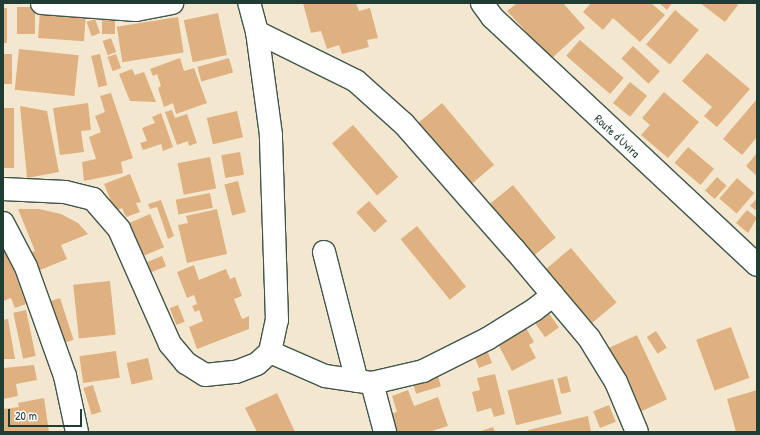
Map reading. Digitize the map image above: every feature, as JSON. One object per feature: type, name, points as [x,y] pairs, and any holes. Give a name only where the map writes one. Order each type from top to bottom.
[{"type":"street","points":[[42,3],[136,10],[172,3]]},
{"type":"street","points":[[3,189],[50,190],[93,199],[119,229],[170,344],[186,363],[205,375],[236,372],[257,364],[270,352],[278,320],[271,135],[256,32],[249,3]]},
{"type":"street","name":"Route d'Uvira","points":[[482,3],[492,17],[757,265]]},
{"type":"street","points":[[256,32],[356,81],[404,124],[553,295],[593,345],[616,382],[637,432]]},
{"type":"street","points":[[3,223],[26,267],[39,303],[65,376],[78,432]]},
{"type":"street","points":[[324,252],[364,382],[385,432]]},
{"type":"street","points":[[270,352],[325,376],[364,382],[423,371],[487,338],[534,310],[553,295]]},
{"type":"building","points":[[303,3],[356,3],[359,11],[370,8],[378,38],[367,40],[369,47],[342,54],[339,45],[327,49],[321,31],[311,33]]},
{"type":"building","points":[[517,3],[563,3],[585,28],[551,59],[507,11]]},
{"type":"building","points":[[591,3],[651,3],[665,15],[640,42],[613,18],[603,30],[583,12]]},
{"type":"building","points":[[659,3],[672,3],[667,10]]},
{"type":"building","points":[[700,3],[736,3],[738,5],[725,22]]},
{"type":"building","points":[[17,7],[35,7],[35,34],[17,34]]},
{"type":"building","points":[[3,8],[7,8],[7,43],[3,43]]},
{"type":"building","points":[[40,10],[86,13],[84,41],[38,38]]},
{"type":"building","points":[[675,10],[699,30],[670,64],[646,44]]},
{"type":"building","points":[[218,13],[227,55],[193,62],[184,20]]},
{"type":"building","points":[[102,15],[115,15],[115,34],[102,34]]},
{"type":"building","points":[[178,17],[184,53],[122,62],[117,27]]},
{"type":"building","points":[[95,19],[100,33],[92,36],[87,22]]},
{"type":"building","points":[[111,38],[116,52],[108,55],[103,41]]},
{"type":"building","points":[[580,40],[624,78],[610,94],[566,56]]},
{"type":"building","points":[[633,46],[660,71],[648,84],[621,58]]},
{"type":"building","points":[[19,49],[79,55],[74,96],[15,90]]},
{"type":"building","points":[[707,53],[750,89],[717,127],[704,116],[712,107],[682,81]]},
{"type":"building","points":[[3,54],[12,54],[12,84],[3,84]]},
{"type":"building","points":[[100,54],[107,85],[98,87],[91,56]]},
{"type":"building","points":[[116,54],[121,68],[113,71],[108,57]]},
{"type":"building","points":[[180,58],[184,71],[194,68],[207,103],[176,114],[173,103],[164,107],[158,88],[161,86],[157,74],[153,76],[150,69]]},
{"type":"building","points":[[229,58],[233,72],[201,82],[197,67]]},
{"type":"building","points":[[132,69],[135,75],[144,72],[156,102],[130,101],[119,74]]},
{"type":"building","points":[[630,82],[647,96],[630,117],[613,103]]},
{"type":"building","points":[[664,92],[699,122],[668,158],[641,135],[650,125],[642,118]]},
{"type":"building","points":[[111,93],[133,158],[121,162],[123,173],[84,181],[82,162],[96,159],[89,137],[101,132],[95,116],[105,112],[100,96]]},
{"type":"building","points":[[757,99],[757,137],[742,155],[723,139]]},
{"type":"building","points":[[88,103],[91,130],[81,131],[84,152],[60,155],[53,108]]},
{"type":"building","points":[[442,103],[494,165],[471,184],[419,122]]},
{"type":"building","points":[[20,106],[47,111],[59,172],[27,178]]},
{"type":"building","points":[[3,108],[14,108],[14,168],[3,168]]},
{"type":"building","points":[[172,110],[175,118],[187,114],[197,143],[189,146],[188,141],[177,145],[165,112]]},
{"type":"building","points":[[237,111],[243,137],[213,144],[207,118]]},
{"type":"building","points":[[161,113],[173,147],[163,151],[161,144],[143,150],[140,143],[147,141],[142,128],[155,123],[152,117]]},
{"type":"building","points":[[353,125],[398,177],[377,195],[332,143]]},
{"type":"building","points":[[688,147],[714,169],[701,185],[675,163]]},
{"type":"building","points":[[240,152],[244,175],[225,178],[221,155]]},
{"type":"building","points":[[757,153],[757,176],[746,166]]},
{"type":"building","points":[[210,157],[216,188],[184,195],[178,163]]},
{"type":"building","points":[[130,174],[141,202],[136,203],[140,212],[126,217],[122,208],[115,211],[104,184]]},
{"type":"building","points":[[717,177],[727,186],[715,199],[705,190]]},
{"type":"building","points":[[737,178],[754,193],[737,213],[719,198]]},
{"type":"building","points":[[238,181],[246,212],[232,215],[224,184]]},
{"type":"building","points":[[513,185],[556,238],[529,260],[486,207]]},
{"type":"building","points":[[210,193],[213,208],[179,214],[176,200]]},
{"type":"building","points":[[757,198],[757,211],[750,206]]},
{"type":"building","points":[[161,200],[174,236],[168,239],[157,207],[150,209],[148,204]]},
{"type":"building","points":[[369,201],[387,221],[374,232],[356,212]]},
{"type":"building","points":[[18,209],[39,209],[61,214],[78,223],[88,234],[61,245],[67,259],[33,273],[25,254],[35,251]]},
{"type":"building","points":[[217,209],[227,254],[187,263],[178,225],[188,223],[186,216]]},
{"type":"building","points":[[747,210],[757,218],[748,233],[736,223]]},
{"type":"building","points":[[150,214],[164,247],[142,257],[128,223]]},
{"type":"building","points":[[417,226],[466,287],[450,300],[401,239]]},
{"type":"building","points":[[571,248],[617,302],[588,327],[542,272]]},
{"type":"building","points":[[7,250],[26,304],[15,308],[11,298],[3,301],[3,251]]},
{"type":"building","points":[[162,256],[166,266],[151,272],[147,262]]},
{"type":"building","points":[[194,265],[199,280],[226,269],[230,279],[235,277],[242,296],[234,299],[242,319],[249,316],[249,329],[197,349],[189,327],[203,321],[199,310],[195,312],[192,306],[197,304],[194,295],[187,298],[177,272]]},
{"type":"building","points":[[110,281],[116,335],[79,339],[73,285]]},
{"type":"building","points":[[60,298],[74,340],[64,343],[50,301]]},
{"type":"building","points":[[178,305],[185,322],[176,325],[170,308]]},
{"type":"building","points":[[26,310],[36,356],[23,359],[13,313]]},
{"type":"building","points":[[548,312],[559,328],[545,337],[534,322]]},
{"type":"building","points":[[8,319],[15,359],[3,359],[3,320]]},
{"type":"building","points":[[731,327],[749,378],[715,390],[696,340]]},
{"type":"building","points":[[526,328],[534,342],[529,345],[536,358],[512,371],[498,344]]},
{"type":"building","points":[[656,331],[667,348],[658,354],[647,337]]},
{"type":"building","points":[[637,335],[667,399],[639,412],[609,348]]},
{"type":"building","points":[[487,350],[492,363],[479,368],[474,355]]},
{"type":"building","points":[[116,351],[120,378],[83,383],[79,356]]},
{"type":"building","points":[[148,358],[153,379],[132,384],[127,363]]},
{"type":"building","points":[[34,365],[37,380],[16,384],[18,396],[3,399],[3,368]]},
{"type":"building","points":[[436,370],[441,386],[416,394],[411,378]]},
{"type":"building","points":[[495,374],[505,414],[494,417],[491,408],[477,412],[472,392],[480,390],[477,378]]},
{"type":"building","points":[[567,376],[571,392],[561,394],[557,378]]},
{"type":"building","points":[[553,379],[562,414],[516,425],[507,390]]},
{"type":"building","points":[[93,385],[101,412],[92,415],[83,388]]},
{"type":"building","points":[[408,390],[414,406],[438,397],[448,426],[429,432],[394,432],[388,415],[397,412],[392,396]]},
{"type":"building","points":[[757,390],[757,432],[736,432],[727,399]]},
{"type":"building","points":[[277,393],[295,432],[257,432],[245,408]]},
{"type":"building","points":[[44,398],[49,432],[3,432],[3,409],[19,407],[18,403]]},
{"type":"building","points":[[609,405],[616,422],[600,428],[593,411]]},
{"type":"building","points":[[588,416],[591,432],[529,432],[528,430]]},
{"type":"building","points":[[493,427],[495,432],[478,432]]}]
